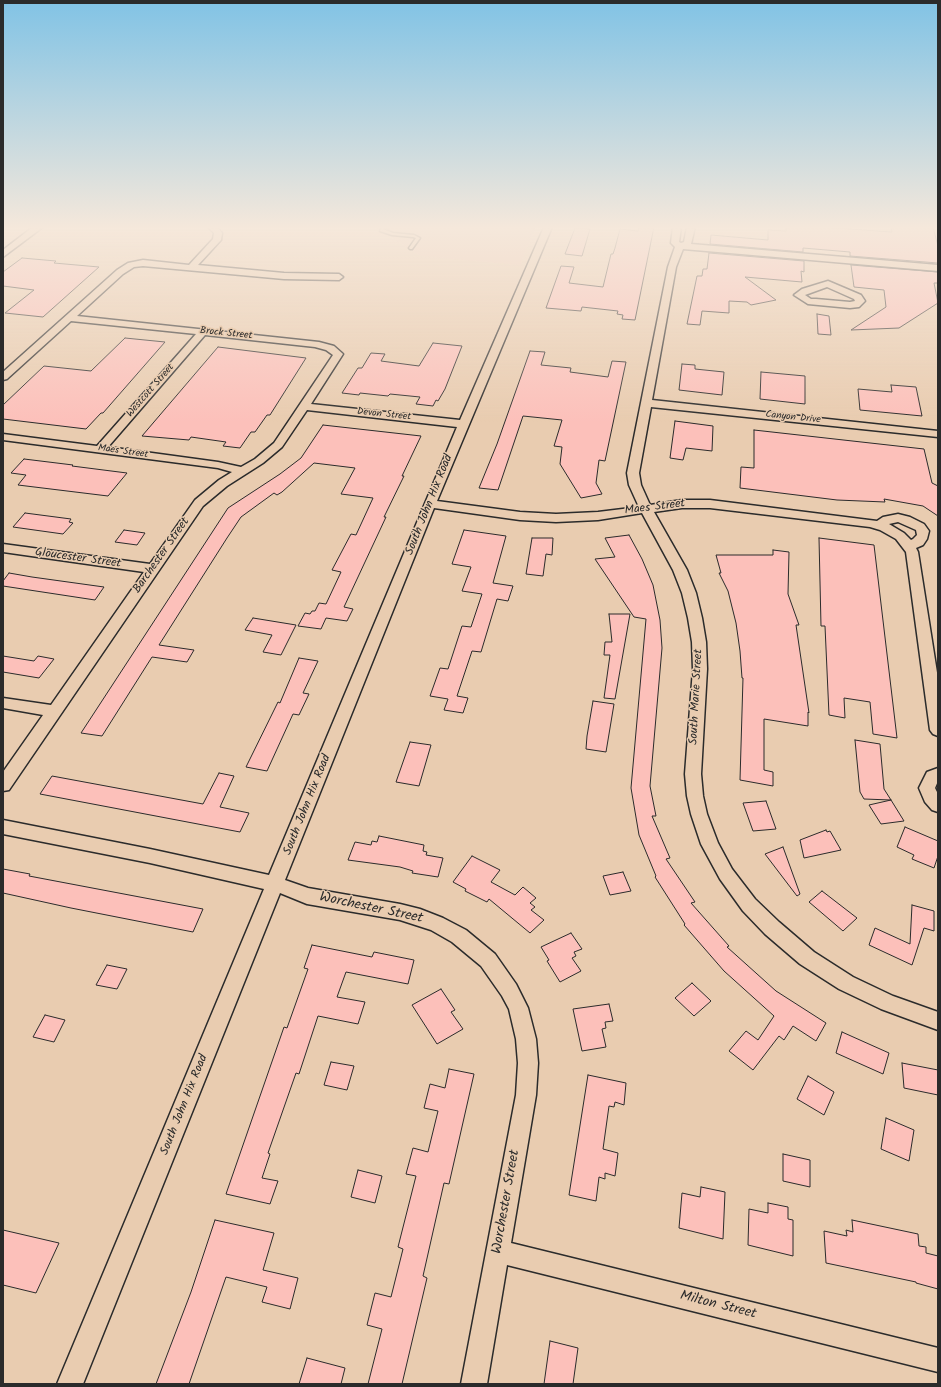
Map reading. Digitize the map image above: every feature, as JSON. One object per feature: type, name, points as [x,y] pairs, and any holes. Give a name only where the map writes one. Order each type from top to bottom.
[{"type":"street","points":[[3,378],[97,292]]},
{"type":"street","name":"South John Hix Road","points":[[70,1384],[276,884],[430,504],[521,292]]},
{"type":"street","name":"South Marie Street","points":[[667,292],[633,473],[635,485],[646,508],[660,531],[680,570],[689,593],[695,618],[699,642],[700,669],[693,774],[695,796],[699,814],[710,844],[726,874],[749,905],[772,928],[807,958],[846,982],[888,1003],[938,1021]]},
{"type":"street","points":[[802,292],[799,296],[808,301],[856,305],[860,301],[858,297],[850,292]]},
{"type":"street","name":"Brock Street","points":[[69,318],[316,344],[334,350]]},
{"type":"street","name":"Westcott Street","points":[[100,450],[203,332]]},
{"type":"street","name":"Barchester Street","points":[[3,784],[199,503],[223,483],[259,461],[273,450],[283,438],[337,356],[337,352],[334,350]]},
{"type":"street","name":"Canyon Drive","points":[[647,403],[938,434]]},
{"type":"street","name":"Devon Street","points":[[304,406],[464,424]]},
{"type":"street","name":"Maes Street","points":[[3,437],[218,465],[242,471]]},
{"type":"street","name":"Maes Street","points":[[430,504],[520,516],[556,518],[598,516],[682,504],[710,504],[879,525],[895,532],[909,546],[918,542],[923,536],[923,531],[920,527],[906,520],[898,518],[887,520],[879,525]]},
{"type":"street","points":[[909,546],[912,552],[938,730]]},
{"type":"street","name":"Gloucester Street","points":[[3,548],[152,570]]},
{"type":"street","points":[[3,703],[54,711]]},
{"type":"street","points":[[938,774],[930,780],[927,788],[930,797],[938,805]]},
{"type":"street","name":"Worchester Street","points":[[3,827],[150,856],[276,884],[307,896],[400,912],[420,917],[459,936],[488,960],[518,1008],[526,1038],[528,1063],[526,1095],[474,1384]]},
{"type":"street","name":"Milton Street","points":[[498,1251],[938,1360]]},
{"type":"building","points":[[32,292],[71,292],[43,317],[5,313]]},
{"type":"building","points":[[552,292],[641,292],[635,320],[622,319],[623,315],[617,314],[618,311],[582,307],[581,311],[546,308]]},
{"type":"building","points":[[694,292],[765,292],[776,300],[751,305],[747,302],[729,301],[729,313],[702,311],[700,325],[687,324]]},
{"type":"building","points":[[884,292],[936,292],[938,303],[899,328],[851,330],[886,307]]},
{"type":"building","points":[[817,314],[829,316],[831,335],[818,334]]},
{"type":"building","points":[[125,338],[165,342],[103,413],[101,413],[86,429],[3,419],[3,405],[44,366],[91,371]]},
{"type":"building","points":[[433,343],[462,346],[445,389],[438,401],[436,400],[433,406],[416,404],[420,397],[390,394],[388,396],[342,393],[358,368],[362,368],[371,353],[385,354],[381,361],[419,366]]},
{"type":"building","points":[[218,347],[306,358],[270,415],[267,415],[255,432],[251,432],[240,448],[223,446],[226,442],[191,437],[189,440],[142,436]]},
{"type":"building","points":[[530,351],[545,352],[541,365],[571,368],[570,372],[608,377],[612,361],[626,362],[605,461],[599,460],[596,483],[602,494],[581,498],[560,464],[562,447],[554,446],[562,420],[523,416],[498,490],[479,488],[497,444]]},
{"type":"building","points":[[682,364],[695,365],[695,369],[724,372],[722,395],[679,390]]},
{"type":"building","points":[[761,372],[805,376],[805,404],[760,399]]},
{"type":"building","points":[[891,385],[916,387],[922,416],[860,410],[858,389],[892,392]]},
{"type":"building","points":[[675,421],[713,426],[712,451],[686,448],[683,460],[670,458]]},
{"type":"building","points":[[323,425],[421,436],[384,517],[386,517],[344,607],[353,609],[347,621],[326,618],[321,629],[298,626],[305,613],[310,614],[312,611],[315,611],[319,603],[326,604],[341,572],[332,570],[351,534],[356,535],[373,498],[341,494],[355,468],[314,463],[282,492],[277,495],[274,493],[241,517],[227,538],[159,645],[194,650],[187,662],[152,657],[102,736],[81,733],[228,508],[280,474],[301,458]]},
{"type":"building","points":[[754,430],[924,449],[932,483],[938,486],[938,516],[923,506],[884,499],[885,502],[837,500],[740,488],[741,467],[754,468]]},
{"type":"building","points":[[24,459],[127,473],[108,496],[18,485],[26,475],[11,473]]},
{"type":"building","points":[[25,513],[71,519],[69,522],[73,523],[63,534],[13,527]]},
{"type":"building","points":[[124,530],[145,533],[137,545],[115,542]]},
{"type":"building","points":[[464,530],[506,536],[493,583],[513,586],[508,601],[497,599],[481,652],[472,651],[457,696],[468,698],[463,713],[444,710],[448,699],[430,696],[440,668],[448,669],[462,626],[471,627],[482,594],[462,591],[471,567],[452,564]]},
{"type":"building","points":[[629,535],[642,559],[653,585],[660,620],[662,648],[650,786],[656,816],[652,816],[670,858],[666,859],[695,902],[691,903],[729,946],[727,947],[776,991],[826,1023],[816,1041],[793,1026],[784,1040],[779,1036],[753,1070],[729,1051],[746,1031],[758,1040],[774,1016],[724,971],[684,925],[685,924],[655,877],[656,876],[639,835],[631,788],[646,619],[634,617],[595,559],[615,557],[605,538]]},
{"type":"building","points":[[532,538],[553,538],[552,555],[546,554],[543,576],[526,574]]},
{"type":"building","points":[[819,538],[874,545],[897,738],[873,734],[870,702],[844,698],[845,718],[829,715],[825,626],[821,626]]},
{"type":"building","points":[[773,550],[789,552],[788,594],[799,625],[796,625],[809,713],[808,712],[808,726],[764,719],[764,770],[773,772],[773,786],[740,780],[743,678],[736,623],[728,591],[719,573],[721,573],[716,555],[773,555]]},
{"type":"building","points":[[9,573],[104,587],[95,600],[3,586],[3,581]]},
{"type":"building","points":[[609,614],[630,614],[615,699],[604,698],[610,655],[604,655],[605,642],[612,642]]},
{"type":"building","points":[[253,618],[296,625],[281,655],[263,652],[272,635],[245,630]]},
{"type":"building","points":[[3,656],[34,661],[38,656],[54,659],[39,678],[3,672]]},
{"type":"building","points":[[299,658],[318,661],[303,693],[309,694],[299,715],[293,714],[267,771],[246,767],[278,702],[280,703]]},
{"type":"building","points":[[593,701],[614,704],[606,752],[586,749]]},
{"type":"building","points":[[855,740],[880,744],[884,789],[891,800],[864,799],[860,792]]},
{"type":"building","points":[[410,742],[431,745],[419,786],[396,782]]},
{"type":"building","points":[[219,773],[234,776],[220,807],[249,813],[240,832],[40,794],[52,776],[203,804]]},
{"type":"building","points":[[891,800],[904,821],[881,824],[869,805]]},
{"type":"building","points":[[766,801],[776,829],[753,831],[743,803]]},
{"type":"building","points":[[905,827],[938,841],[938,856],[934,868],[912,859],[914,855],[897,847]]},
{"type":"building","points":[[826,830],[827,832],[830,831],[841,850],[804,858],[800,840]]},
{"type":"building","points":[[379,836],[424,845],[423,851],[427,852],[426,855],[443,858],[438,877],[412,873],[413,871],[400,867],[348,860],[355,842],[371,845],[372,841],[377,842]]},
{"type":"building","points":[[783,847],[800,894],[797,896],[765,854]]},
{"type":"building","points":[[472,856],[500,870],[491,882],[515,895],[523,887],[536,898],[530,903],[535,907],[531,910],[544,920],[530,933],[489,899],[487,902],[465,891],[466,889],[453,882]]},
{"type":"building","points":[[3,869],[30,874],[29,876],[203,909],[193,932],[71,908],[3,893]]},
{"type":"building","points":[[623,872],[631,891],[610,895],[603,876]]},
{"type":"building","points":[[822,891],[857,918],[843,931],[809,902]]},
{"type":"building","points":[[912,905],[934,911],[934,931],[924,928],[912,965],[869,945],[875,928],[910,944]]},
{"type":"building","points":[[571,933],[582,949],[574,952],[576,956],[572,958],[581,971],[560,982],[547,961],[549,960],[541,947]]},
{"type":"building","points":[[312,945],[372,957],[374,952],[414,960],[408,984],[346,972],[337,997],[365,1002],[358,1024],[318,1016],[299,1074],[296,1073],[268,1153],[270,1154],[262,1178],[278,1181],[270,1204],[226,1194],[284,1027],[287,1028],[308,969],[304,968]]},
{"type":"building","points":[[107,965],[127,969],[117,989],[96,985]]},
{"type":"building","points":[[692,983],[711,1001],[694,1016],[675,998]]},
{"type":"building","points":[[441,989],[455,1010],[451,1012],[463,1029],[437,1044],[412,1005]]},
{"type":"building","points":[[609,1004],[613,1021],[605,1022],[606,1028],[602,1029],[606,1047],[582,1051],[573,1009]]},
{"type":"building","points":[[45,1015],[65,1020],[54,1042],[33,1037]]},
{"type":"building","points":[[842,1032],[889,1053],[883,1074],[836,1053]]},
{"type":"building","points":[[331,1062],[354,1066],[347,1090],[324,1085]]},
{"type":"building","points":[[902,1063],[938,1070],[938,1095],[904,1088]]},
{"type":"building","points":[[449,1069],[474,1074],[449,1184],[444,1183],[423,1276],[427,1278],[402,1384],[368,1384],[382,1329],[367,1325],[375,1293],[391,1297],[403,1249],[398,1247],[416,1176],[406,1174],[413,1148],[428,1152],[438,1111],[424,1108],[430,1084],[445,1088]]},
{"type":"building","points":[[588,1075],[626,1083],[624,1105],[615,1102],[614,1107],[609,1106],[603,1149],[618,1153],[615,1176],[605,1173],[605,1179],[599,1177],[596,1201],[569,1195]]},
{"type":"building","points":[[808,1076],[834,1092],[824,1115],[797,1099]]},
{"type":"building","points":[[886,1118],[914,1130],[909,1161],[881,1149]]},
{"type":"building","points":[[783,1154],[810,1160],[810,1187],[783,1181]]},
{"type":"building","points":[[358,1170],[382,1176],[375,1203],[351,1197]]},
{"type":"building","points":[[701,1187],[725,1192],[723,1239],[679,1228],[682,1193],[700,1197]]},
{"type":"building","points":[[768,1203],[788,1207],[788,1219],[793,1220],[793,1256],[748,1245],[749,1209],[768,1213]]},
{"type":"building","points":[[215,1220],[274,1233],[263,1270],[298,1278],[290,1309],[262,1302],[267,1287],[226,1277],[189,1384],[156,1384],[191,1292]]},
{"type":"building","points":[[852,1220],[918,1234],[919,1246],[926,1247],[926,1253],[938,1256],[938,1289],[916,1282],[826,1263],[824,1231],[847,1236],[846,1230],[853,1232]]},
{"type":"building","points":[[3,1230],[59,1243],[36,1293],[3,1285]]},
{"type":"building","points":[[550,1341],[578,1348],[573,1384],[544,1384]]},
{"type":"building","points":[[307,1358],[345,1368],[341,1384],[299,1384]]}]
